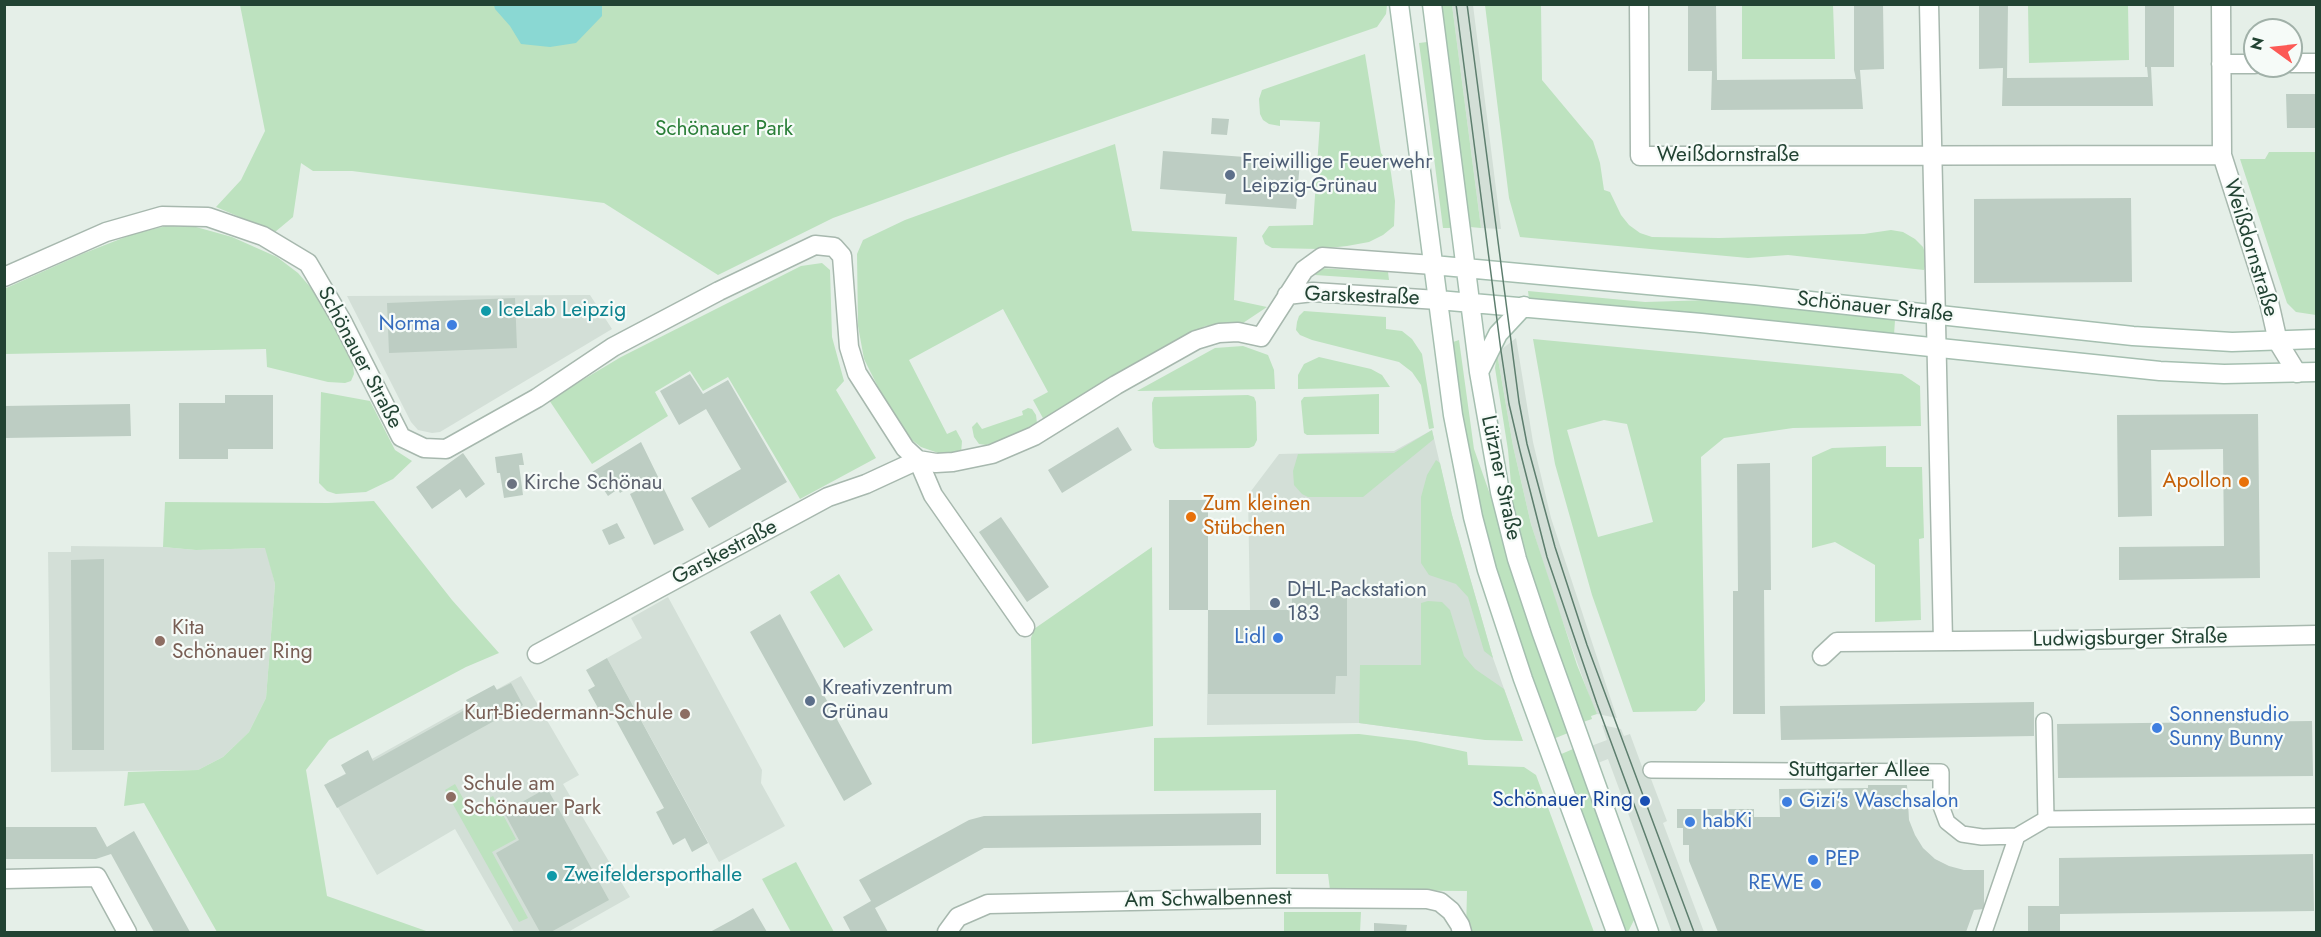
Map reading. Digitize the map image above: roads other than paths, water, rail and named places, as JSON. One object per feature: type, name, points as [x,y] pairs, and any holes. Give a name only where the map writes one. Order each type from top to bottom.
[{"type":"street","name":"Lützner Straße","points":[[1400,4],[1453,416],[1473,517],[1487,570],[1547,748],[1616,933]]},
{"type":"street","name":"Lützner Straße","points":[[1432,4],[1465,269],[1493,459],[1517,559],[1541,632],[1649,933]]},
{"type":"street","name":"Weißdornstraße","points":[[1639,4],[1640,156],[2222,155]]},
{"type":"street","points":[[1929,4],[1943,641]]},
{"type":"street","name":"Weißdornstraße","points":[[2221,4],[2222,155],[2269,302],[2278,342]]},
{"type":"street","points":[[2222,64],[2243,64]]},
{"type":"street","name":"Schönauer Straße","points":[[4,277],[106,232],[162,216],[208,217],[263,236],[308,263],[342,321],[401,437],[424,448],[446,449],[537,398],[613,347],[718,291],[815,245],[834,247],[842,256],[849,347],[857,373],[905,448],[918,460]]},
{"type":"street","name":"Garskestraße","points":[[537,654],[828,497],[866,484],[918,460],[936,463],[953,462],[992,454],[1034,436],[1116,385],[1196,340],[1219,333],[1238,332],[1261,337],[1304,270],[1322,257],[1433,265]]},
{"type":"street","name":"Schönauer Straße","points":[[1433,265],[1739,293],[2160,370],[2224,374],[2316,372]]},
{"type":"street","name":"Garskestraße","points":[[1287,295],[1313,292],[1438,300]]},
{"type":"street","name":"Schönauer Straße","points":[[1438,300],[1937,330],[2133,336],[2232,342],[2316,339]]},
{"type":"street","points":[[1479,372],[1498,334],[1524,306]]},
{"type":"street","points":[[2278,342],[2297,373]]},
{"type":"street","points":[[2271,374],[2278,342]]},
{"type":"street","points":[[918,460],[933,495],[1025,627]]},
{"type":"street","name":"Ludwigsburger Straße","points":[[1822,656],[1837,642],[2316,635]]},
{"type":"street","points":[[2044,721],[2046,819]]},
{"type":"street","name":"Stuttgarter Allee","points":[[1651,770],[1941,772],[1941,806],[1947,822],[1955,831],[1962,834],[1982,837],[2017,836],[2046,819],[2316,816]]},
{"type":"street","points":[[1984,933],[2017,836]]},
{"type":"street","points":[[4,879],[97,877],[128,933]]},
{"type":"street","name":"Am Schwalbennest","points":[[947,933],[958,917],[988,904],[1273,898],[1427,899],[1440,902],[1451,911],[1462,933]]},
{"type":"water","points":[[494,5],[602,5],[602,16],[576,43],[550,47],[521,44]]},
{"type":"tram line","points":[[1456,4],[1501,351],[1509,404],[1520,451],[1547,557],[1597,704],[1681,932]]},
{"type":"tram line","points":[[1467,4],[1519,402],[1527,444],[1555,547],[1587,645],[1694,932]]},
{"type":"place","name":"Freiwillige Feuerwehr Leipzig-Grünau","points":[[1230,175]]},
{"type":"place","name":"IceLab Leipzig","points":[[486,311]]},
{"type":"place","name":"Norma","points":[[452,325]]},
{"type":"place","name":"Apollon","points":[[2244,482]]},
{"type":"place","name":"Kirche Schönau","points":[[512,484]]},
{"type":"place","name":"Zum kleinen Stübchen","points":[[1191,517]]},
{"type":"place","name":"DHL-Packstation 183","points":[[1275,603]]},
{"type":"place","name":"Lidl","points":[[1278,638]]},
{"type":"place","name":"Kita Schönauer Ring","points":[[160,641]]},
{"type":"place","name":"Kreativzentrum Grünau","points":[[810,701]]},
{"type":"place","name":"Kurt-Biedermann-Schule","points":[[685,714]]},
{"type":"place","name":"Sonnenstudio Sunny Bunny","points":[[2157,728]]},
{"type":"place","name":"Schule am Schönauer Park","points":[[451,797]]},
{"type":"place","name":"Schönauer Ring","points":[[1645,801]]},
{"type":"place","name":"Gizi's Waschsalon","points":[[1787,802]]},
{"type":"place","name":"habKi","points":[[1690,822]]},
{"type":"place","name":"PEP","points":[[1813,860]]},
{"type":"place","name":"Zweifeldersporthalle","points":[[552,876]]},
{"type":"place","name":"REWE","points":[[1816,884]]},
{"type":"park label","name":"Schönauer Park","points":[[724,130]]}]
